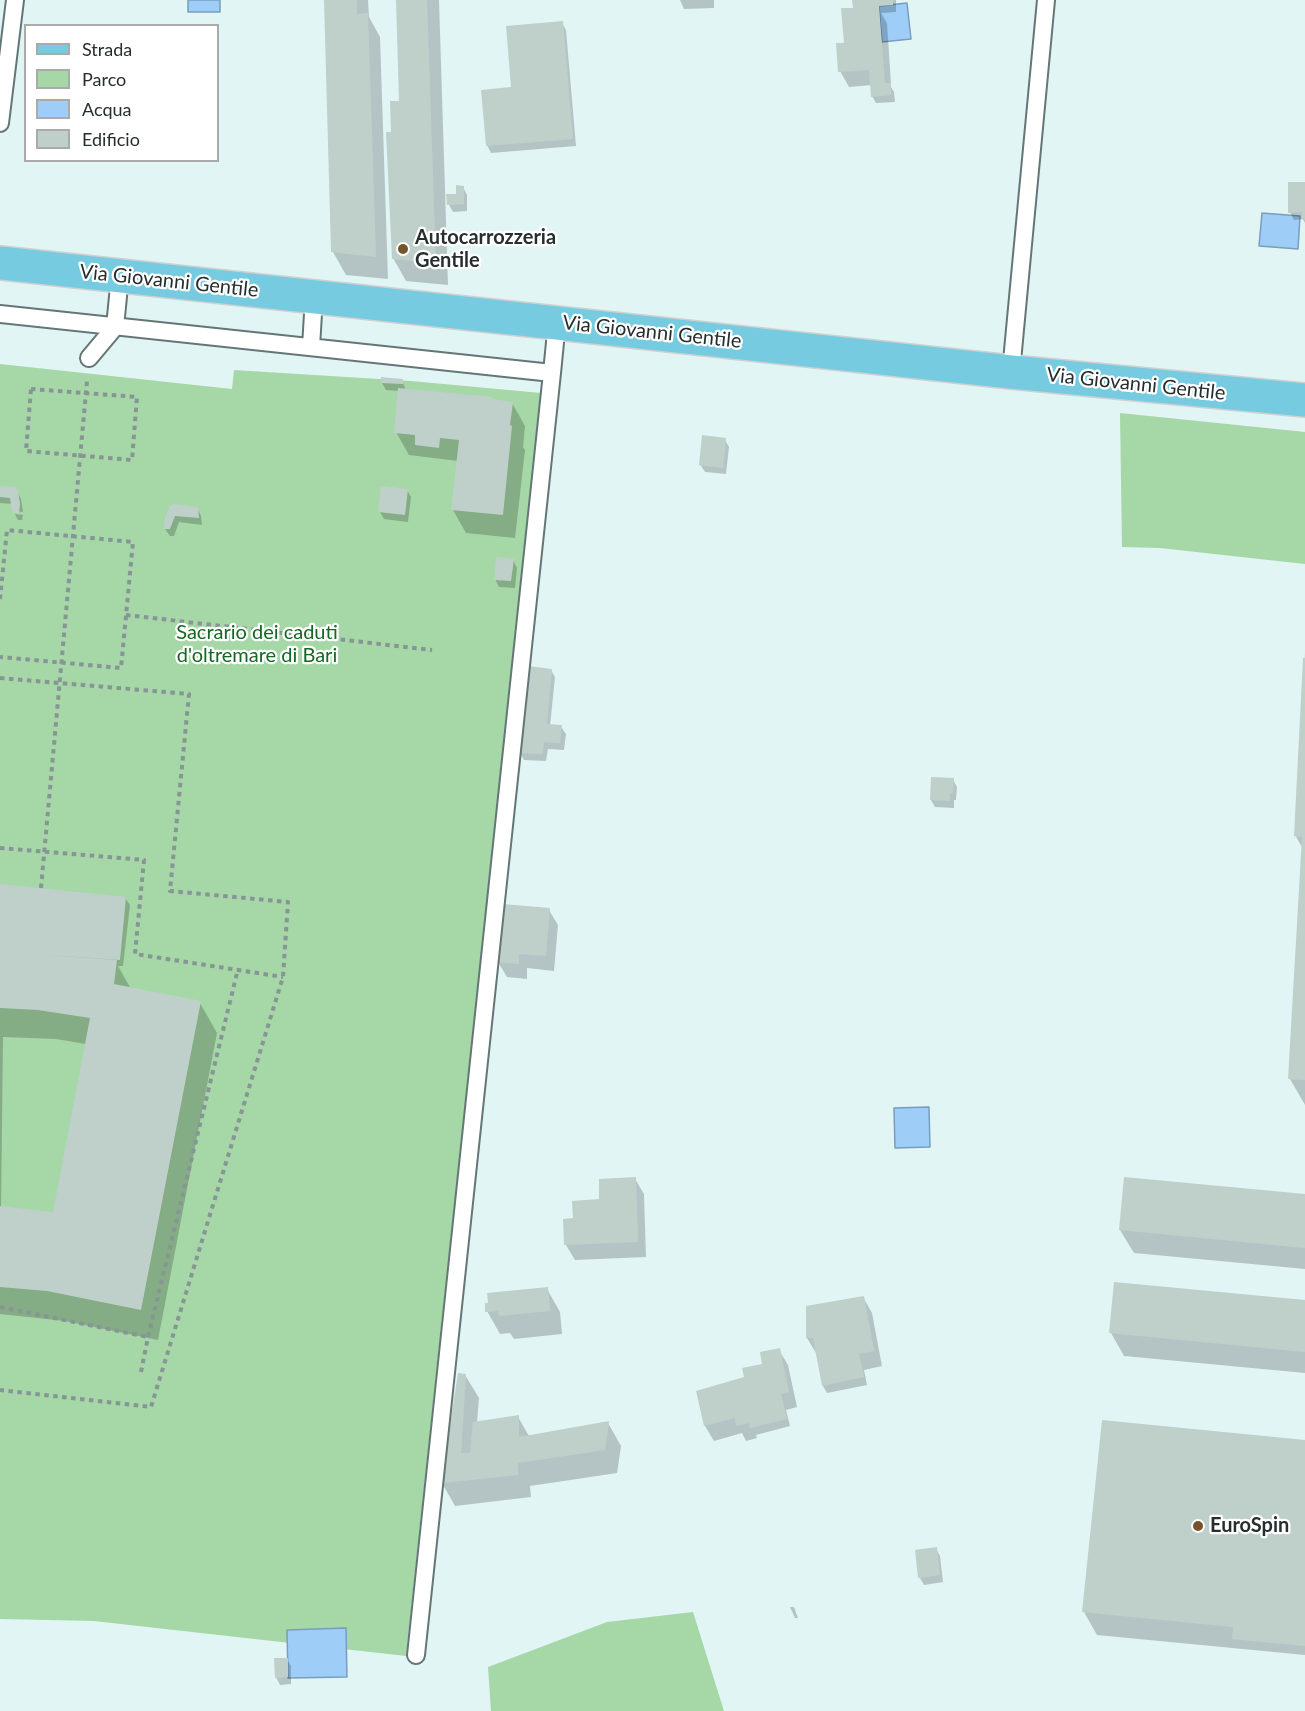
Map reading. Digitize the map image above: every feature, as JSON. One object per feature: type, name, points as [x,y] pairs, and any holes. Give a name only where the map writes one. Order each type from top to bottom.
[{"type":"main road","name":"Via Giovanni Gentile","points":[[0,263],[1011,372],[1305,400]]},
{"type":"lane","points":[[0,123],[15,0]]},
{"type":"lane","points":[[1011,372],[1046,0]]},
{"type":"lane","points":[[89,358],[115,327],[120,276]]},
{"type":"lane","points":[[311,347],[314,297]]},
{"type":"lane","points":[[0,314],[552,373]]},
{"type":"lane","points":[[416,1655],[557,322]]},
{"type":"path","points":[[41,888],[89,358]]},
{"type":"path","points":[[31,389],[137,397],[132,460],[81,456],[26,451],[31,389]]},
{"type":"path","points":[[0,599],[7,530],[133,542],[121,668],[0,657]]},
{"type":"path","points":[[126,615],[432,650]]},
{"type":"path","points":[[0,678],[189,694],[170,891],[288,902],[283,977],[151,1407],[0,1390]]},
{"type":"path","points":[[0,848],[144,860],[135,954],[283,977]]},
{"type":"path","points":[[141,1372],[238,969]]},
{"type":"path","points":[[0,1307],[148,1337]]},
{"type":"green space","name":"Sacrario dei caduti d'oltremare di Bari","points":[[0,364],[232,389],[234,370],[411,381],[541,393],[406,1656],[94,1621],[0,1619]]},
{"type":"green space","points":[[1120,413],[1305,432],[1305,564],[1160,548],[1122,547]]},
{"type":"green space","points":[[693,1612],[724,1711],[491,1711],[488,1667],[607,1622]]},
{"type":"water","points":[[188,0],[220,0],[220,12],[188,12]]},
{"type":"water","points":[[907,3],[911,39],[882,42],[879,6]]},
{"type":"water","points":[[1262,213],[1300,216],[1298,249],[1259,246]]},
{"type":"water","points":[[929,1107],[930,1147],[895,1148],[894,1108]]},
{"type":"water","points":[[346,1628],[347,1677],[288,1678],[287,1630]]},
{"type":"building","points":[[324,0],[357,0],[357,14],[368,13],[376,257],[331,252]]},
{"type":"building","points":[[396,0],[427,0],[436,263],[392,259],[386,132],[391,132],[390,101],[399,101]]},
{"type":"building","points":[[852,0],[893,0],[893,5],[879,6],[885,83],[891,83],[891,95],[871,97],[869,70],[838,72],[836,43],[844,43],[841,8],[853,8]]},
{"type":"building","points":[[563,21],[573,139],[486,146],[481,90],[511,87],[506,26]]},
{"type":"building","points":[[1288,182],[1305,182],[1305,220],[1302,220],[1302,212],[1288,213]]},
{"type":"building","points":[[456,185],[464,186],[464,204],[447,205],[446,194],[456,194]]},
{"type":"building","points":[[381,377],[403,379],[403,384],[381,383]]},
{"type":"building","points":[[398,388],[492,397],[492,399],[513,402],[503,515],[451,510],[459,440],[440,438],[439,448],[415,445],[415,435],[394,433]]},
{"type":"building","points":[[702,435],[726,438],[723,468],[699,465]]},
{"type":"building","points":[[0,486],[15,487],[18,490],[19,513],[12,513],[10,498],[0,497]]},
{"type":"building","points":[[381,486],[408,489],[405,515],[378,512]]},
{"type":"building","points":[[173,504],[198,507],[199,518],[175,516],[170,529],[164,529],[165,518]]},
{"type":"building","points":[[496,557],[514,559],[511,581],[494,580]]},
{"type":"building","points":[[1303,658],[1305,658],[1305,1080],[1288,1079],[1302,837],[1294,836]]},
{"type":"building","points":[[528,666],[552,669],[547,724],[562,725],[560,743],[544,742],[543,754],[519,753]]},
{"type":"building","points":[[931,777],[954,778],[950,801],[930,800]]},
{"type":"building","points":[[0,884],[126,897],[120,960],[34,954],[117,960],[114,984],[201,1001],[141,1310],[47,1291],[0,1287],[0,1206],[53,1212],[90,1018],[38,1010],[0,1008]]},
{"type":"building","points":[[502,904],[550,908],[546,956],[519,954],[519,964],[497,962]]},
{"type":"building","points":[[636,1177],[638,1242],[564,1245],[563,1219],[573,1218],[572,1201],[599,1199],[599,1179]]},
{"type":"building","points":[[1124,1177],[1305,1194],[1305,1248],[1119,1230]]},
{"type":"building","points":[[1114,1282],[1305,1300],[1305,1352],[1109,1333]]},
{"type":"building","points":[[548,1287],[550,1311],[499,1316],[498,1311],[485,1312],[485,1303],[488,1303],[487,1293]]},
{"type":"building","points":[[864,1296],[874,1351],[859,1354],[864,1377],[822,1386],[813,1338],[806,1338],[806,1306]]},
{"type":"building","points":[[780,1348],[789,1392],[781,1394],[787,1419],[750,1428],[749,1423],[736,1426],[735,1418],[704,1426],[696,1391],[744,1377],[742,1368],[762,1364],[760,1352]]},
{"type":"building","points":[[458,1373],[466,1374],[461,1453],[470,1453],[473,1422],[519,1415],[519,1437],[609,1421],[605,1450],[518,1463],[518,1475],[441,1483]]},
{"type":"building","name":"EuroSpin","points":[[1102,1420],[1305,1440],[1305,1646],[1232,1639],[1233,1627],[1082,1612]]},
{"type":"building","points":[[937,1547],[940,1575],[918,1578],[915,1550]]},
{"type":"building","points":[[274,1658],[288,1658],[288,1677],[275,1678]]},
{"type":"place","name":"Autocarrozzeria Gentile","points":[[403,249]]},
{"type":"place","name":"EuroSpin","points":[[1198,1526]]}]
